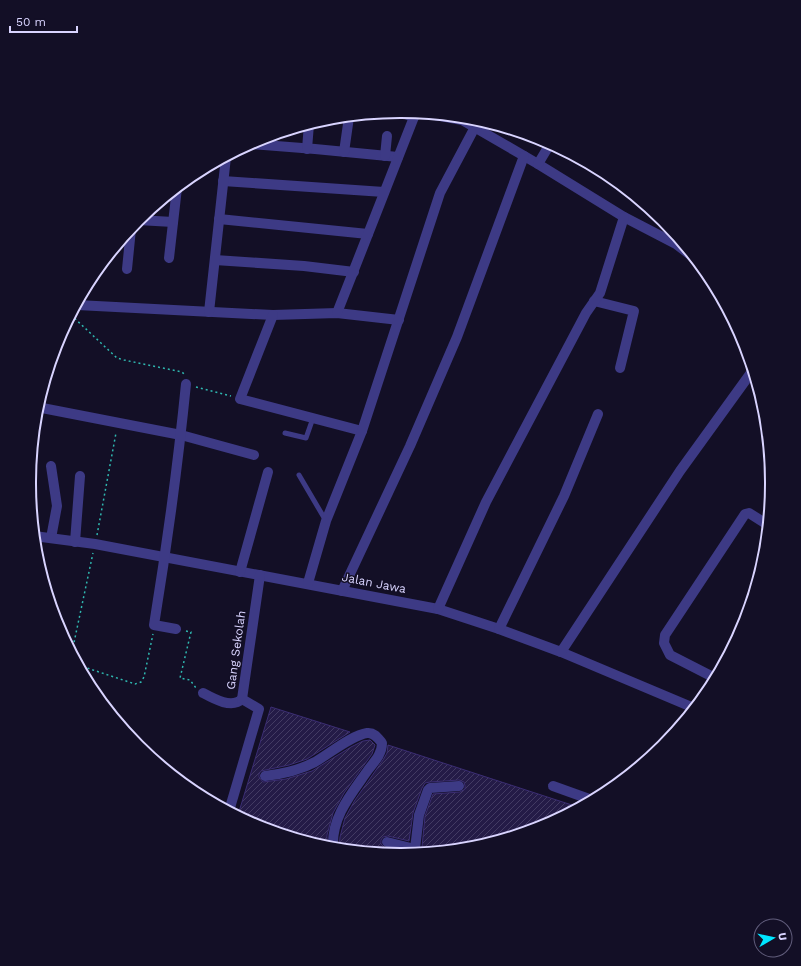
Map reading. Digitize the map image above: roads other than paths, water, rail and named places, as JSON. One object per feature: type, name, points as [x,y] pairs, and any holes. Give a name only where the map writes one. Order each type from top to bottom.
[{"type":"street","points":[[337,313],[398,157],[415,119]]},
{"type":"street","points":[[344,152],[348,123]]},
{"type":"street","points":[[308,583],[326,521],[362,431],[440,193],[475,127],[624,216],[676,244]]},
{"type":"street","points":[[307,149],[308,130]]},
{"type":"street","points":[[385,156],[387,136]]},
{"type":"street","points":[[272,142],[307,149],[398,157]]},
{"type":"street","points":[[538,164],[547,149]]},
{"type":"street","points":[[342,591],[410,446],[457,337],[524,156]]},
{"type":"street","points":[[209,312],[225,163]]},
{"type":"street","points":[[223,181],[384,192]]},
{"type":"street","points":[[169,258],[176,196]]},
{"type":"street","points":[[438,609],[486,502],[526,425],[594,301],[600,293],[624,216]]},
{"type":"street","points":[[219,219],[368,234]]},
{"type":"street","points":[[148,221],[173,222]]},
{"type":"street","points":[[127,269],[130,239]]},
{"type":"street","points":[[215,260],[304,266],[354,272]]},
{"type":"street","points":[[594,301],[634,311],[620,368]]},
{"type":"street","points":[[83,305],[273,315],[337,313],[399,320]]},
{"type":"street","points":[[273,315],[240,399],[362,431]]},
{"type":"street","points":[[561,652],[680,471],[749,376]]},
{"type":"street","points":[[176,629],[154,625],[165,557],[186,384]]},
{"type":"street","points":[[44,408],[181,435],[254,455]]},
{"type":"street","points":[[499,629],[564,496],[598,414]]},
{"type":"street","points":[[51,466],[57,506],[51,538]]},
{"type":"street","points":[[240,572],[268,472]]},
{"type":"street","points":[[75,542],[80,476]]},
{"type":"street","points":[[710,675],[670,655],[664,643],[665,635],[745,514],[749,513],[763,522]]},
{"type":"street","name":"Jalan Jawa","points":[[40,537],[95,544],[240,572],[308,583],[438,609],[499,629],[561,652],[689,706]]},
{"type":"street","name":"Gang Sekolah","points":[[231,806],[259,709],[242,699],[260,575]]},
{"type":"street","points":[[203,693],[210,697],[233,704],[242,699]]},
{"type":"street","points":[[264,776],[284,774],[310,765],[342,744],[360,735],[366,733],[377,737],[382,742],[380,754],[346,801],[339,814],[332,841]]},
{"type":"street","points":[[417,847],[419,815],[428,790],[430,788],[459,786]]},
{"type":"street","points":[[553,786],[585,798]]},
{"type":"street","points":[[387,842],[406,848]]},
{"type":"lane","points":[[285,433],[306,438],[313,418]]},
{"type":"lane","points":[[299,475],[326,521]]}]
